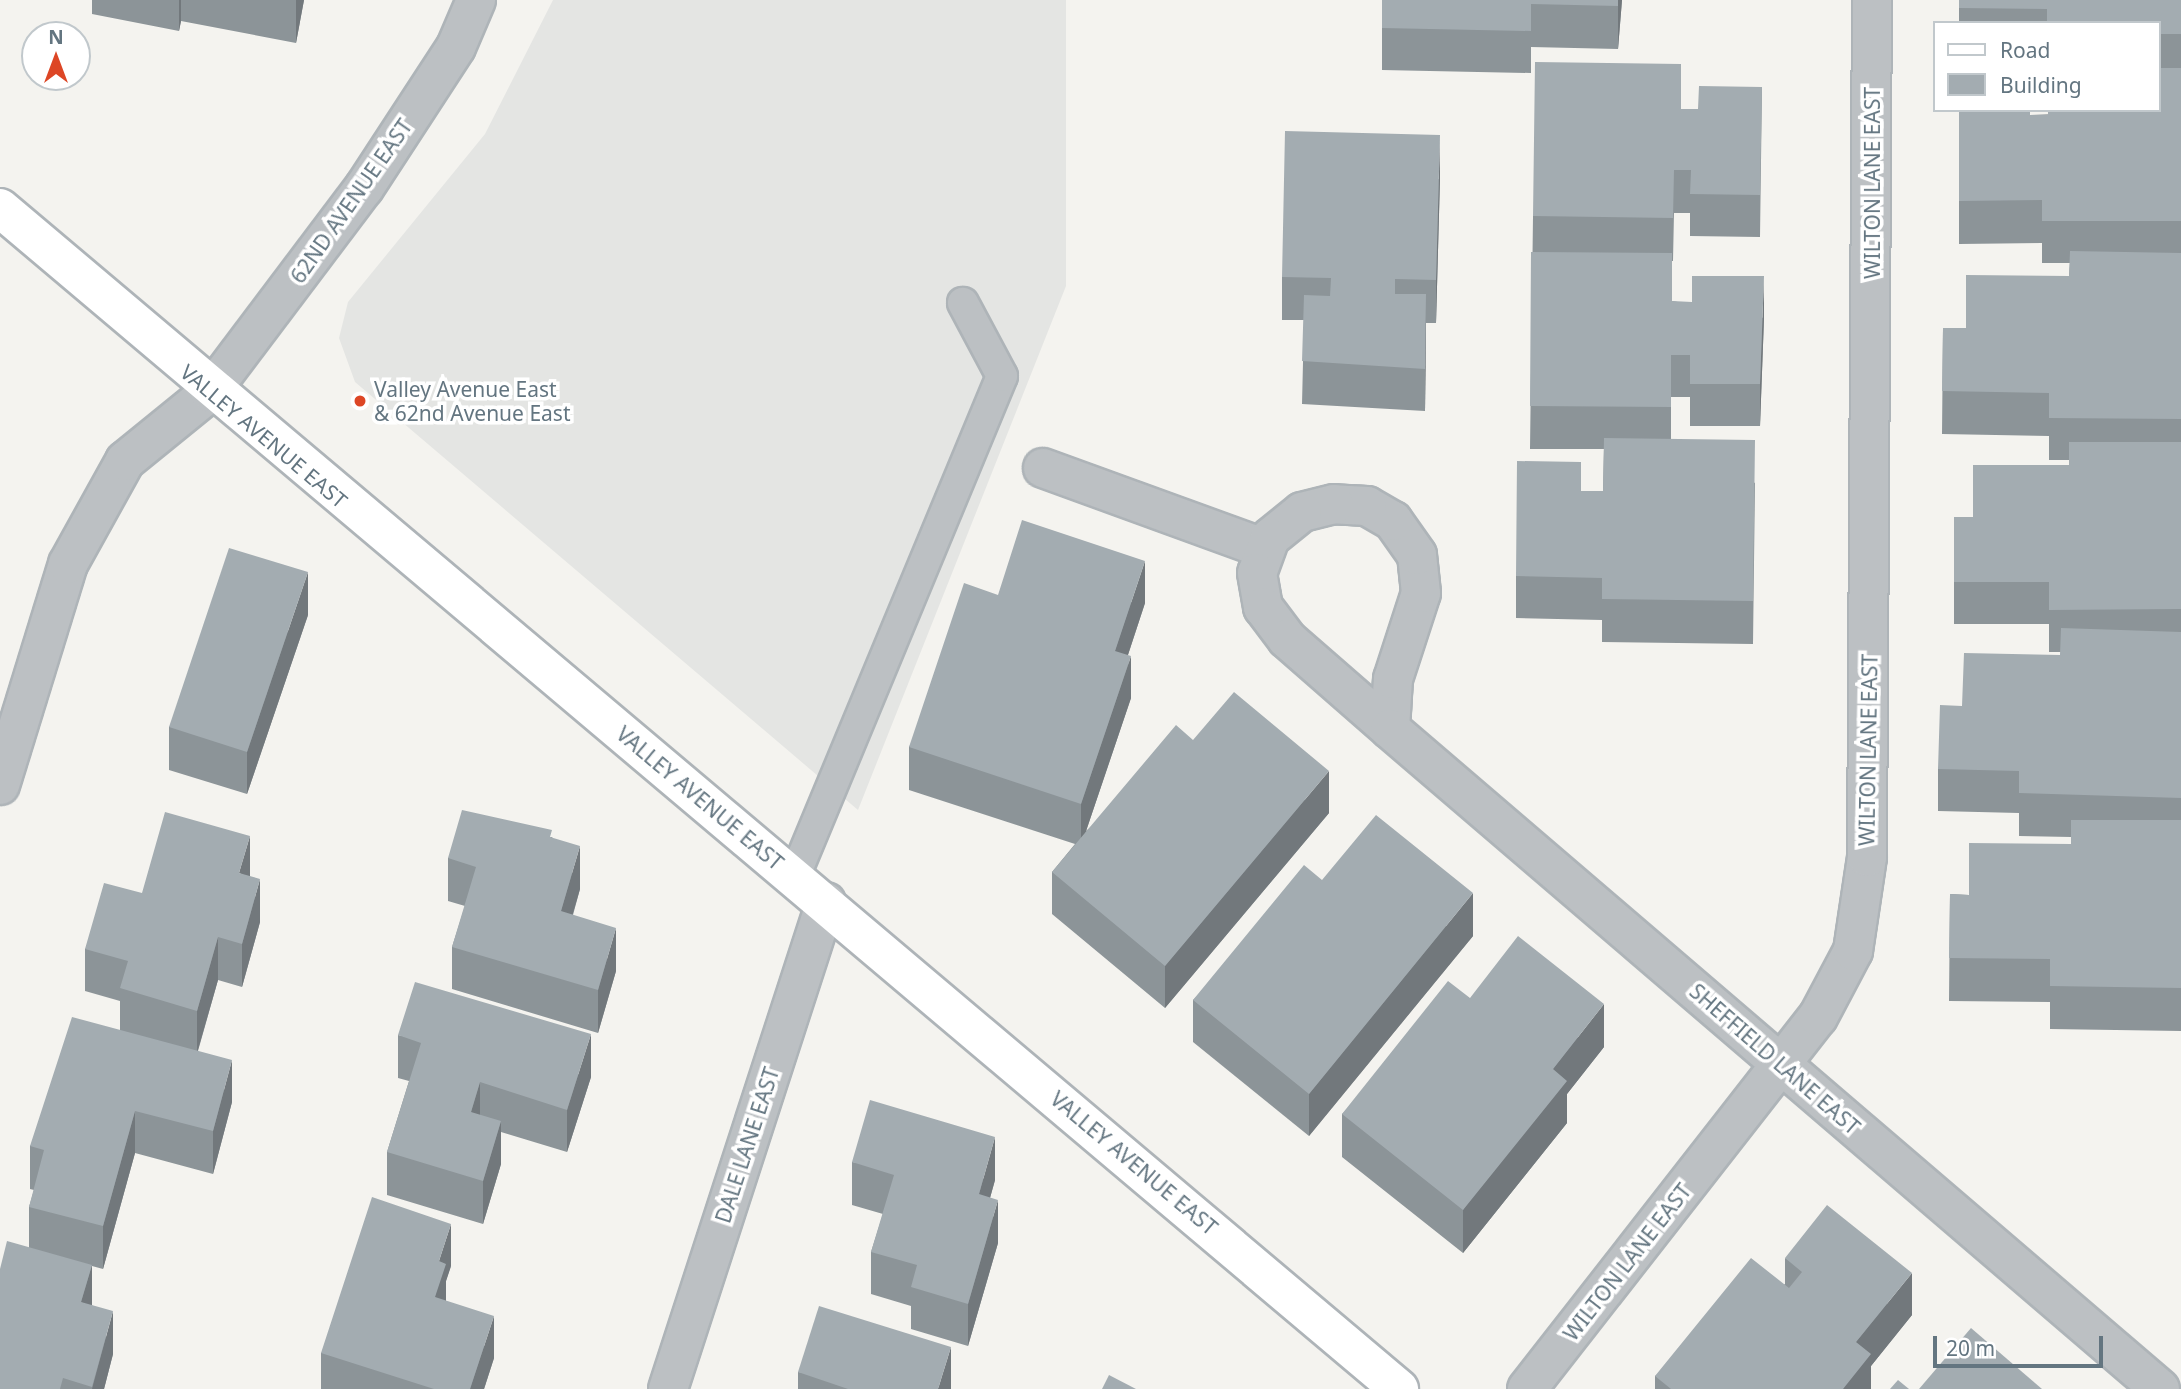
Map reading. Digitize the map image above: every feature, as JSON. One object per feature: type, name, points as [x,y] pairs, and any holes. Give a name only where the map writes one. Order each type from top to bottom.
[{"type":"main road","name":"VALLEY AVENUE EAST","points":[[0,208],[210,391],[826,902],[1399,1389]]},
{"type":"street","name":"62ND AVENUE EAST","points":[[210,391],[364,188],[456,47],[476,0]]},
{"type":"street","name":"WILTON LANE EAST","points":[[1527,1389],[1782,1064],[1845,971],[1867,868],[1872,0]]},
{"type":"street","points":[[0,785],[68,564],[125,461],[210,391]]},
{"type":"street","points":[[1043,468],[1265,549],[1293,518],[1335,503],[1385,515],[1411,542],[1421,593],[1393,679],[1390,729]]},
{"type":"street","name":"SHEFFIELD LANE EAST","points":[[1265,549],[1257,590],[1270,620],[1390,729],[2160,1389]]},
{"type":"street","name":"DALE LANE EAST","points":[[668,1389],[826,902]]},
{"type":"lane","points":[[794,876],[1002,376],[962,303]]},
{"type":"shaded area","points":[[553,0],[1066,0],[1066,286],[858,810],[355,382],[339,338],[348,302],[485,134]]},
{"type":"building","points":[[1382,0],[1618,0],[1618,6],[1531,4],[1531,31],[1382,28]]},
{"type":"building","points":[[1959,0],[2181,0],[2181,34],[2160,34],[2160,21],[2047,21],[2047,9],[1959,8]]},
{"type":"building","points":[[1535,62],[1681,64],[1681,109],[1698,109],[1699,86],[1762,87],[1760,195],[1690,194],[1691,170],[1674,170],[1673,218],[1533,216]]},
{"type":"building","points":[[2160,68],[2181,68],[2181,221],[2042,221],[2042,200],[1959,201],[1959,112],[2030,112],[2030,115],[2048,115],[2048,112],[2160,112]]},
{"type":"building","points":[[1285,131],[1440,135],[1436,280],[1395,279],[1395,294],[1426,294],[1425,369],[1302,361],[1304,295],[1330,296],[1331,278],[1282,277]]},
{"type":"building","points":[[2070,251],[2181,253],[2181,419],[2049,418],[2049,393],[1942,391],[1943,328],[1966,328],[1966,275],[2069,276]]},
{"type":"building","points":[[1531,252],[1672,253],[1672,301],[1692,302],[1692,276],[1764,276],[1760,384],[1690,384],[1690,355],[1671,355],[1671,407],[1530,406]]},
{"type":"building","points":[[1604,438],[1755,440],[1753,601],[1602,599],[1602,578],[1516,576],[1517,461],[1581,462],[1581,491],[1603,491]]},
{"type":"building","points":[[2069,442],[2181,442],[2181,609],[2049,610],[2049,582],[1954,582],[1954,517],[1973,517],[1973,465],[2069,465]]},
{"type":"building","points":[[1022,520],[1145,561],[1115,651],[1131,656],[1081,804],[909,747],[964,583],[998,595]]},
{"type":"building","points":[[229,548],[308,572],[247,752],[169,727]]},
{"type":"building","points":[[2061,628],[2181,632],[2181,798],[2019,793],[2019,771],[1938,769],[1940,705],[1962,706],[1964,653],[2060,655]]},
{"type":"building","points":[[1234,692],[1329,771],[1165,966],[1052,872],[1176,725],[1193,740]]},
{"type":"building","points":[[462,810],[552,830],[550,837],[580,846],[561,911],[616,928],[598,990],[452,947],[476,867],[448,858]]},
{"type":"building","points":[[165,812],[250,836],[239,873],[260,879],[242,944],[218,937],[197,1011],[120,988],[128,961],[85,949],[104,883],[142,893]]},
{"type":"building","points":[[1376,815],[1473,893],[1309,1094],[1193,1000],[1304,865],[1322,880]]},
{"type":"building","points":[[2071,820],[2181,820],[2181,988],[2050,986],[2050,959],[1949,958],[1950,894],[1969,895],[1969,843],[2071,844]]},
{"type":"building","points":[[1518,936],[1604,1004],[1553,1069],[1567,1081],[1463,1210],[1342,1114],[1448,981],[1470,998]]},
{"type":"building","points":[[415,982],[591,1034],[567,1110],[480,1082],[471,1112],[501,1121],[483,1181],[387,1152],[421,1043],[398,1035]]},
{"type":"building","points":[[72,1017],[232,1060],[213,1131],[135,1111],[103,1226],[29,1207],[44,1150],[30,1146]]},
{"type":"building","points":[[870,1100],[995,1137],[979,1194],[998,1200],[968,1304],[911,1287],[917,1265],[871,1252],[894,1175],[852,1162]]},
{"type":"building","points":[[372,1197],[451,1224],[439,1261],[446,1264],[435,1297],[494,1316],[470,1389],[434,1389],[321,1353]]},
{"type":"building","points":[[1827,1205],[1912,1273],[1856,1342],[1871,1354],[1843,1389],[1671,1389],[1655,1376],[1751,1258],[1789,1288],[1802,1272],[1785,1258]]},
{"type":"building","points":[[7,1241],[92,1265],[81,1302],[113,1311],[92,1387],[63,1378],[60,1389],[0,1389],[0,1269]]},
{"type":"building","points":[[819,1306],[951,1347],[938,1389],[848,1389],[798,1372]]},
{"type":"building","points":[[1971,1328],[2042,1389],[1919,1389]]},
{"type":"building","points":[[1109,1375],[1136,1389],[1102,1389]]},
{"type":"building","points":[[1898,1380],[1909,1389],[1890,1389]]},
{"type":"place","name":"Valley Avenue East & 62nd Avenue East","points":[[360,401]]}]
